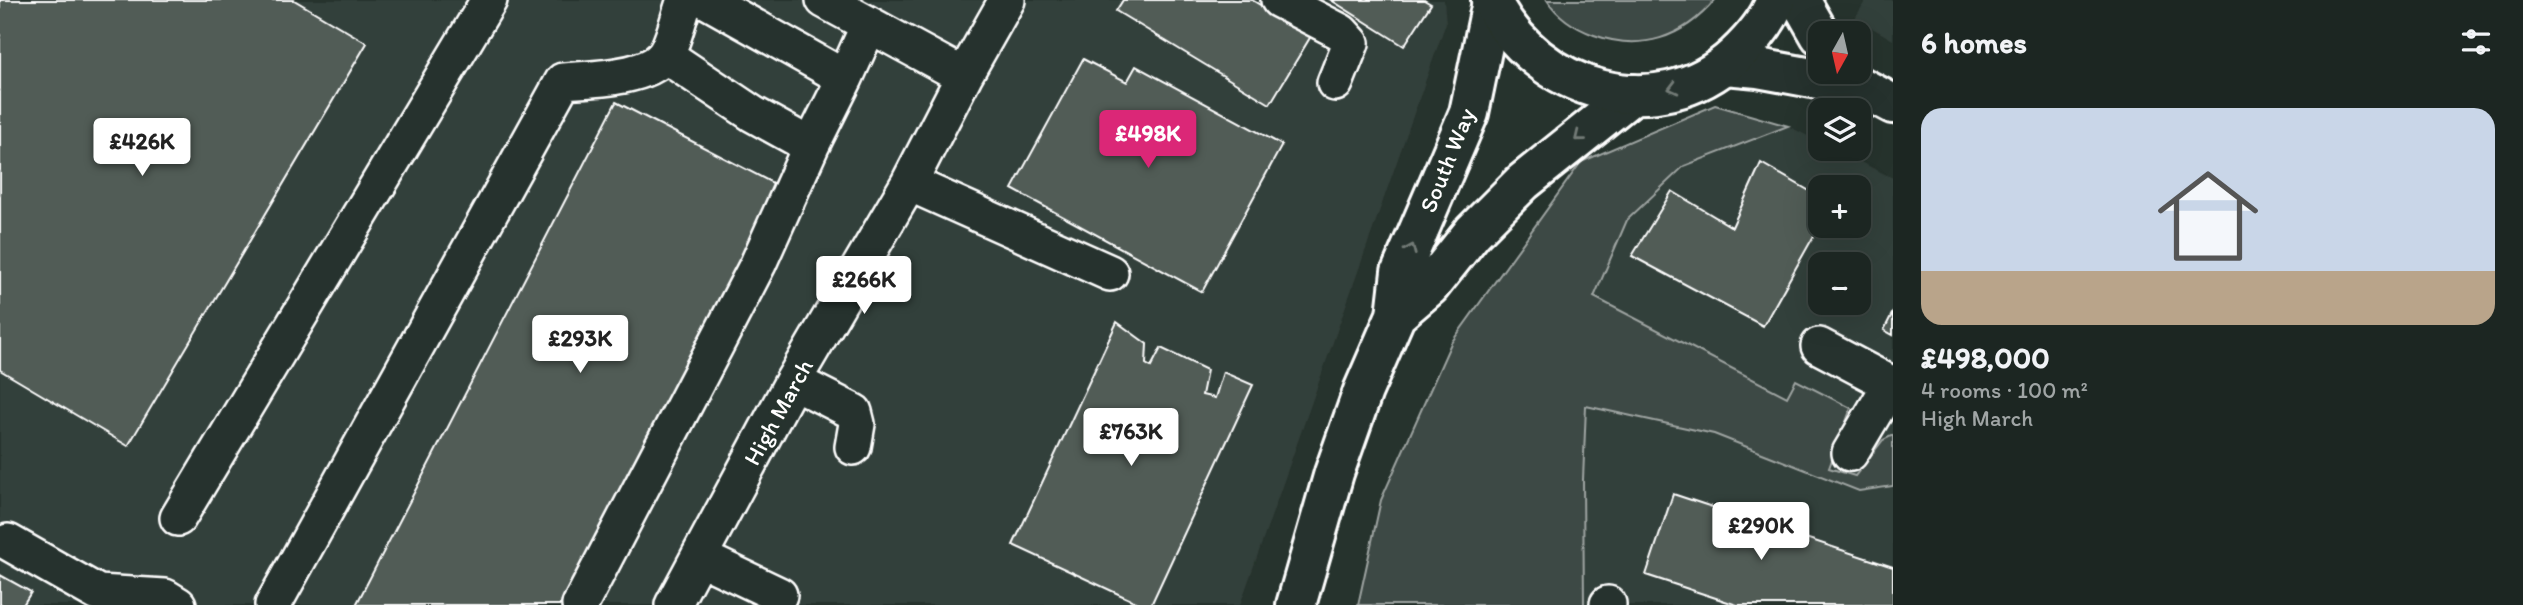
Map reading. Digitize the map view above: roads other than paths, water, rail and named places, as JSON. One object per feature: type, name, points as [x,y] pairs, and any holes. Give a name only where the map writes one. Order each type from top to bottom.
[{"type":"main road","points":[[1492,1],[1516,40],[1549,69],[1589,88],[1633,94],[1681,87],[1704,78],[1725,65],[1752,40],[1773,10],[1776,0]]},
{"type":"main road","points":[[1800,0],[1812,21]]},
{"type":"main road","name":"South Way","points":[[1296,605],[1342,450],[1363,391],[1396,315],[1401,272],[1469,113],[1492,1]]},
{"type":"main road","points":[[1725,65],[1758,68],[1867,88]]},
{"type":"main road","name":"South Way","points":[[1396,315],[1430,286],[1473,232],[1523,182],[1633,94]]},
{"type":"street","points":[[178,518],[489,0]]},
{"type":"street","points":[[273,605],[563,81],[631,73],[653,66],[665,55],[684,0]]},
{"type":"street","points":[[706,0],[845,78]]},
{"type":"street","points":[[824,0],[964,76]]},
{"type":"street","name":"High March","points":[[673,605],[793,382],[909,183],[1007,0]]},
{"type":"street","points":[[1279,0],[1341,32],[1351,43],[1335,83]]},
{"type":"street","points":[[580,605],[758,264],[869,25]]},
{"type":"street","points":[[665,55],[753,114],[811,146]]},
{"type":"street","points":[[909,183],[1110,273]]},
{"type":"street","points":[[1819,346],[1892,384],[1850,453]]},
{"type":"street","points":[[793,382],[854,412],[858,424],[853,447]]},
{"type":"street","points":[[8,542],[98,593],[165,597],[178,605]]},
{"type":"street","points":[[699,557],[779,595]]}]
